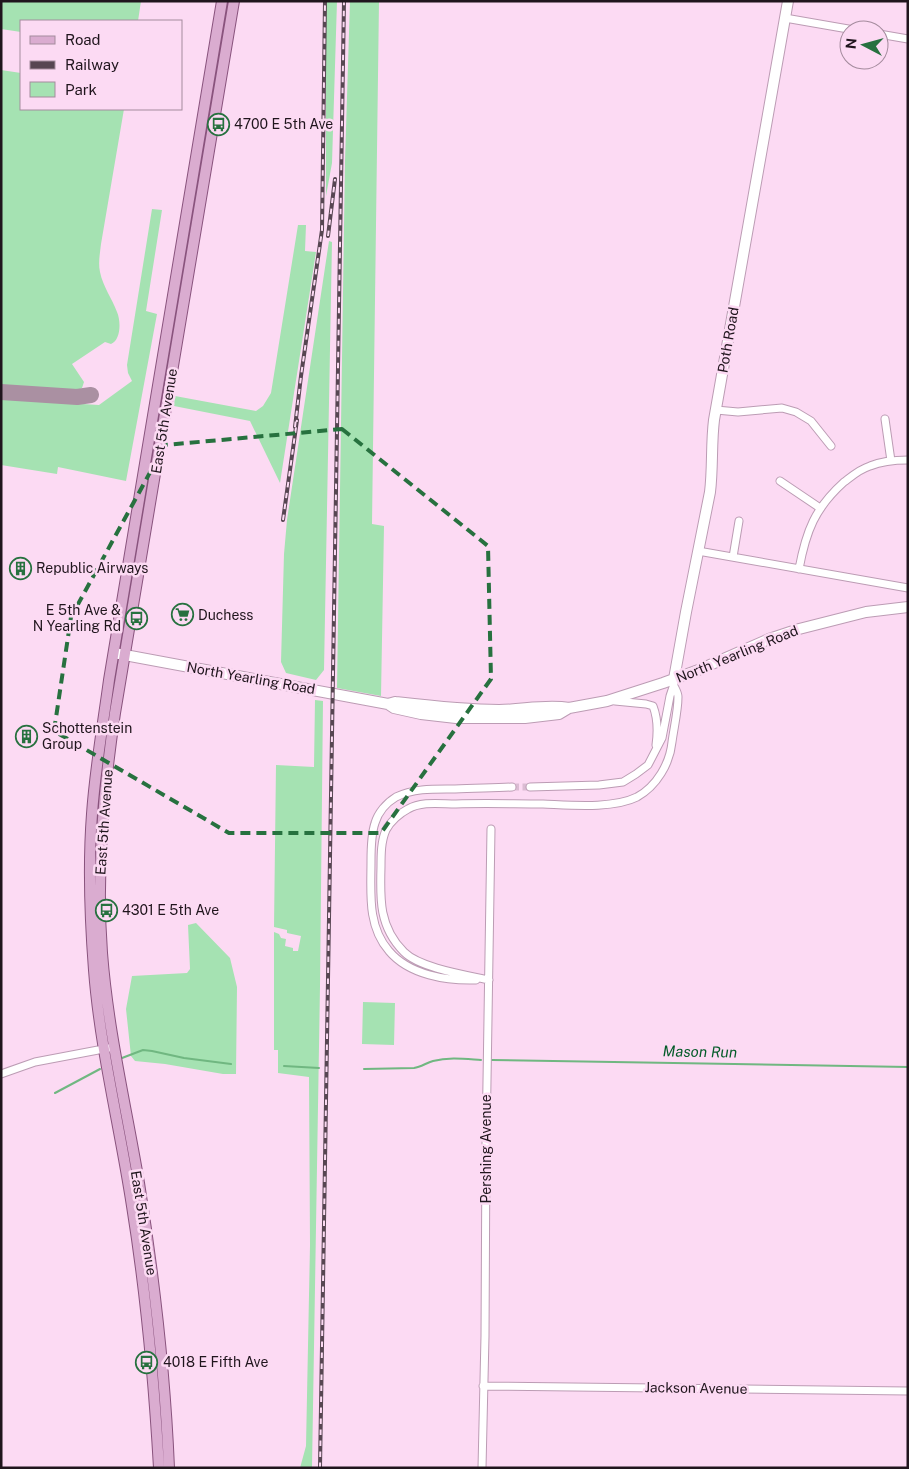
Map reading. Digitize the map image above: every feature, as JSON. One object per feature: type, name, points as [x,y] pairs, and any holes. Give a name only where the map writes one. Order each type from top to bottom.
[{"type":"main road","name":"East 5th Avenue","points":[[119,654],[222,1]]},
{"type":"main road","name":"East 5th Avenue","points":[[169,1468],[159,1323],[139,1184],[109,1048],[98,1012],[90,911],[90,837],[97,763],[119,654],[234,1]]},
{"type":"main road","name":"Poth Road","points":[[674,683],[711,483],[712,432],[788,1]]},
{"type":"main road","name":"North Yearling Road","points":[[119,654],[388,704],[394,708],[421,714],[456,718],[524,718],[559,714],[569,708],[607,701],[674,683],[696,671],[769,639],[799,629],[866,612],[908,607]]},
{"type":"main road","name":"East 5th Avenue","points":[[109,1048],[148,1325],[159,1468]]},
{"type":"street","points":[[785,18],[839,27]]},
{"type":"street","points":[[889,36],[908,39]]},
{"type":"street","points":[[716,410],[738,412],[782,408],[796,412],[811,422],[831,446]]},
{"type":"street","points":[[885,419],[890,460]]},
{"type":"street","points":[[799,569],[807,533],[820,508],[838,488],[861,470],[872,465],[890,460],[908,460]]},
{"type":"street","points":[[780,481],[820,508]]},
{"type":"street","points":[[733,557],[739,521]]},
{"type":"street","points":[[698,551],[908,588]]},
{"type":"street","points":[[530,787],[599,785],[624,782],[648,764],[662,738],[674,683]]},
{"type":"street","points":[[489,980],[438,968],[418,961],[404,952],[392,936],[380,908],[382,845],[386,830],[395,818],[408,809],[423,804],[577,805],[616,803],[636,797],[653,785],[665,767],[672,747],[678,694],[674,683]]},
{"type":"street","points":[[607,701],[625,701],[653,706],[657,716],[658,729],[655,751]]},
{"type":"street","points":[[489,980],[460,981],[414,970],[399,960],[382,942],[373,919],[370,904],[374,823],[382,809],[394,798],[406,793],[426,790],[512,787]]},
{"type":"street","name":"Pershing Avenue","points":[[482,1468],[491,829]]},
{"type":"street","points":[[1,1074],[35,1062],[109,1048]]},
{"type":"street","name":"Jackson Avenue","points":[[484,1386],[908,1391]]},
{"type":"highlighted area","points":[[342,429],[488,546],[491,679],[381,833],[229,833],[54,731],[71,617],[165,445]]},
{"type":"green space","points":[[1,1],[141,1],[138,20],[20,20],[20,32],[1,29]]},
{"type":"green space","points":[[326,1],[337,1],[332,163],[326,196]]},
{"type":"green space","points":[[350,1],[379,1],[372,524],[384,526],[381,696],[337,688],[345,161]]},
{"type":"green space","points":[[1,70],[20,73],[20,110],[124,110],[99,262],[101,277],[118,316],[119,330],[117,339],[111,344],[105,342],[72,364],[84,382],[82,388],[78,390],[1,385]]},
{"type":"green space","points":[[152,209],[162,210],[146,311],[157,314],[126,481],[58,467],[57,474],[1,465],[1,399],[99,405],[132,381],[127,365]]},
{"type":"green space","points":[[298,225],[306,225],[305,251],[316,252],[280,483],[250,421],[174,406],[175,396],[256,411],[263,406],[271,393]]},
{"type":"green space","points":[[329,241],[332,242],[324,670],[316,680],[286,673],[281,662],[284,554],[287,520]]},
{"type":"green space","points":[[315,700],[323,701],[312,1468],[300,1468],[306,1446],[310,1245],[309,1077],[278,1073],[278,1050],[274,1050],[274,932],[279,934],[281,938],[286,939],[285,946],[293,948],[293,951],[298,951],[301,936],[287,933],[287,930],[274,927],[276,765],[314,767]]},
{"type":"green space","points":[[196,923],[230,958],[237,987],[236,1074],[223,1074],[135,1061],[131,1056],[126,1009],[132,976],[187,973],[190,969],[188,925]]},
{"type":"green space","points":[[363,1002],[395,1003],[394,1045],[362,1044]]},
{"type":"waterway","name":"Mason Run","points":[[122,1058],[143,1050],[231,1064]]},
{"type":"waterway","name":"Mason Run","points":[[364,1069],[414,1068],[445,1059],[481,1060]]},
{"type":"waterway","name":"Mason Run","points":[[492,1060],[908,1067]]},
{"type":"waterway","name":"Mason Run","points":[[284,1066],[319,1068]]},
{"type":"waterway","name":"Mason Run","points":[[55,1093],[100,1069]]},
{"type":"taxiway","points":[[1,392],[77,397],[91,395]]},
{"type":"tunnel","points":[[512,787],[530,787]]},
{"type":"railway","points":[[295,427],[322,230],[325,1]]},
{"type":"railway","points":[[320,1468],[344,1]]},
{"type":"railway","points":[[328,236],[335,179]]},
{"type":"railway","points":[[283,520],[297,420]]},
{"type":"place","name":"4700 E 5th Ave","points":[[218,124]]},
{"type":"place","name":"Republic Airways","points":[[20,568]]},
{"type":"place","name":"Duchess","points":[[182,615]]},
{"type":"place","name":"E 5th Ave & N Yearling Rd","points":[[137,618]]},
{"type":"place","name":"Schottenstein Group","points":[[26,736]]},
{"type":"place","name":"4301 E 5th Ave","points":[[106,910]]},
{"type":"place","name":"4018 E Fifth Ave","points":[[147,1362]]}]
